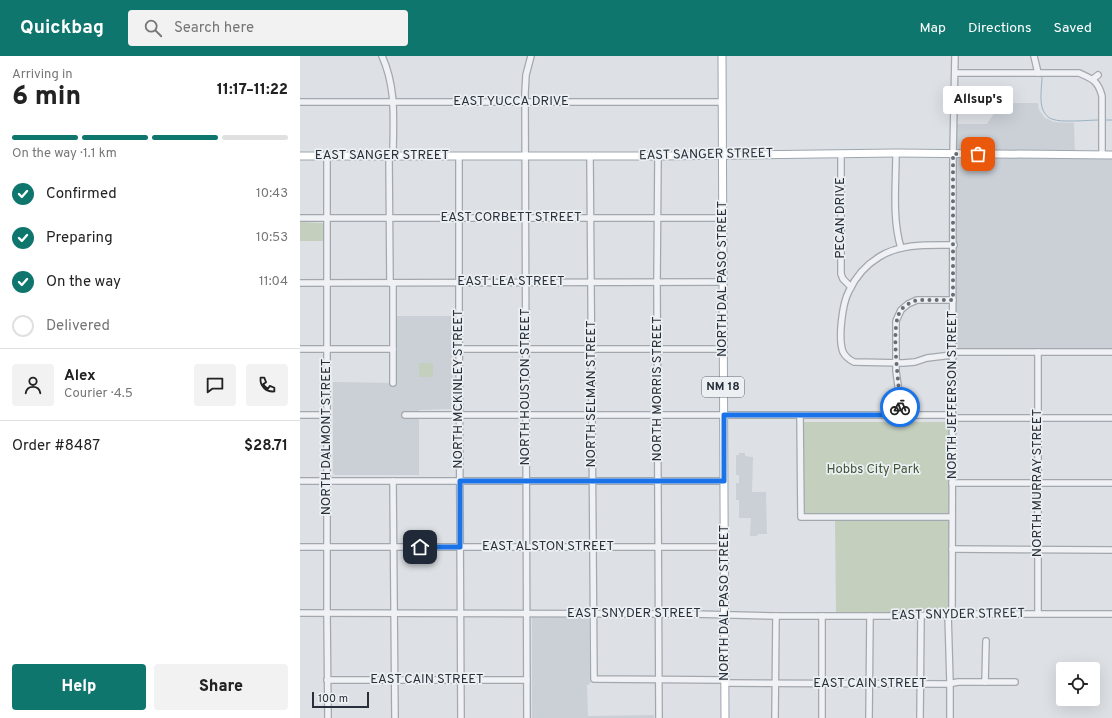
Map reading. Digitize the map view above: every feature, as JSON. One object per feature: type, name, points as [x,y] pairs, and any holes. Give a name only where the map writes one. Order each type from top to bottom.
[{"type":"main road","name":"NORTH DAL PASO STREET","points":[[722,56],[725,718]]},
{"type":"main road","name":"EAST SANGER STREET","points":[[300,155],[391,157],[896,153],[1112,155]]},
{"type":"street","points":[[382,56],[390,75],[393,102],[390,218],[393,383]]},
{"type":"street","name":"NORTH HOUSTON STREET","points":[[527,718],[525,102],[526,75],[531,56]]},
{"type":"street","name":"NORTH JEFFERSON STREET","points":[[950,718],[954,245],[953,154],[955,56]]},
{"type":"street","points":[[1034,56],[1038,73]]},
{"type":"street","points":[[955,73],[1079,73],[1094,79],[1100,88],[1102,96],[1102,155]]},
{"type":"street","points":[[1094,79],[1098,75]]},
{"type":"street","name":"EAST YUCCA DRIVE","points":[[300,102],[722,102]]},
{"type":"street","points":[[896,153],[896,224],[897,236],[901,248]]},
{"type":"street","name":"PECAN DRIVE","points":[[841,154],[841,274],[851,287]]},
{"type":"street","name":"NORTH DALMONT STREET","points":[[324,156],[328,218],[328,718]]},
{"type":"street","name":"NORTH MCKINLEY STREET","points":[[460,156],[459,414],[461,718]]},
{"type":"street","name":"NORTH SELMAN STREET","points":[[590,156],[594,680]]},
{"type":"street","name":"NORTH MORRIS STREET","points":[[658,156],[657,283],[659,718]]},
{"type":"street","name":"EAST CORBETT STREET","points":[[300,218],[722,218]]},
{"type":"street","points":[[954,245],[901,248],[879,257],[865,268],[851,287],[844,305],[842,320],[842,347],[843,353],[850,360],[865,363],[896,363],[915,362],[928,358],[953,354],[1112,352]]},
{"type":"street","name":"EAST LEA STREET","points":[[300,283],[723,282]]},
{"type":"street","points":[[900,415],[896,363],[896,321],[901,310],[908,304],[917,300],[953,300]]},
{"type":"street","points":[[300,349],[393,349]]},
{"type":"street","points":[[459,349],[723,349]]},
{"type":"street","name":"NORTH MURRAY STREET","points":[[1038,352],[1038,613]]},
{"type":"street","points":[[300,415],[327,415]]},
{"type":"street","points":[[405,415],[900,415],[1112,418]]},
{"type":"street","points":[[800,415],[801,517],[952,517]]},
{"type":"street","points":[[300,481],[724,481]]},
{"type":"street","points":[[394,481],[395,718]]},
{"type":"street","points":[[952,484],[1112,484]]},
{"type":"street","name":"EAST ALSTON STREET","points":[[300,548],[724,547]]},
{"type":"street","points":[[952,549],[1112,550]]},
{"type":"street","name":"EAST SNYDER STREET","points":[[300,613],[659,614],[776,616],[921,616],[950,614],[1038,613],[1112,614]]},
{"type":"street","points":[[775,718],[776,616]]},
{"type":"street","points":[[822,616],[822,718]]},
{"type":"street","points":[[869,718],[870,616]]},
{"type":"street","points":[[920,718],[921,616]]},
{"type":"street","points":[[985,682],[986,641]]},
{"type":"street","name":"EAST CAIN STREET","points":[[328,680],[527,680]]},
{"type":"street","name":"EAST CAIN STREET","points":[[594,680],[659,680],[776,684],[921,684],[958,682],[1015,682]]},
{"type":"shaded area","points":[[992,103],[1038,103],[1039,110],[1045,118],[1054,122],[1074,123],[1075,155],[1112,155],[1112,352],[953,352],[954,124],[987,124],[995,112]]},
{"type":"shaded area","points":[[397,316],[452,316],[453,409],[419,410],[419,475],[335,475],[333,473],[333,382],[397,383]]},
{"type":"shaded area","points":[[739,453],[745,453],[745,456],[753,457],[752,492],[766,492],[767,534],[750,536],[751,518],[739,518],[739,500],[736,500],[736,483],[739,483],[739,475],[736,475],[736,455],[739,455]]},
{"type":"shaded area","points":[[532,617],[589,618],[590,684],[587,685],[588,716],[654,715],[654,718],[532,718]]},
{"type":"green space","points":[[300,222],[322,223],[324,225],[323,241],[300,241]]},
{"type":"green space","points":[[419,363],[433,363],[433,377],[419,377]]},
{"type":"green space","name":"Hobbs City Park","points":[[803,422],[950,422],[952,513],[947,515],[951,516],[951,612],[906,615],[836,614],[835,519],[804,516]]},
{"type":"waterway","points":[[1042,76],[1041,102],[1043,110],[1048,117],[1062,121],[1099,120]]},
{"type":"waterway","points":[[1104,120],[1112,120]]},
{"type":"way so far","points":[[900,407],[896,371],[896,321],[901,310],[908,304],[917,300],[953,300],[953,154],[978,154]]},
{"type":"place","name":"Allsup's","points":[[978,154]]},
{"type":"route","points":[[420,547],[460,547],[460,481],[724,481],[724,415],[900,415],[900,407]]}]
